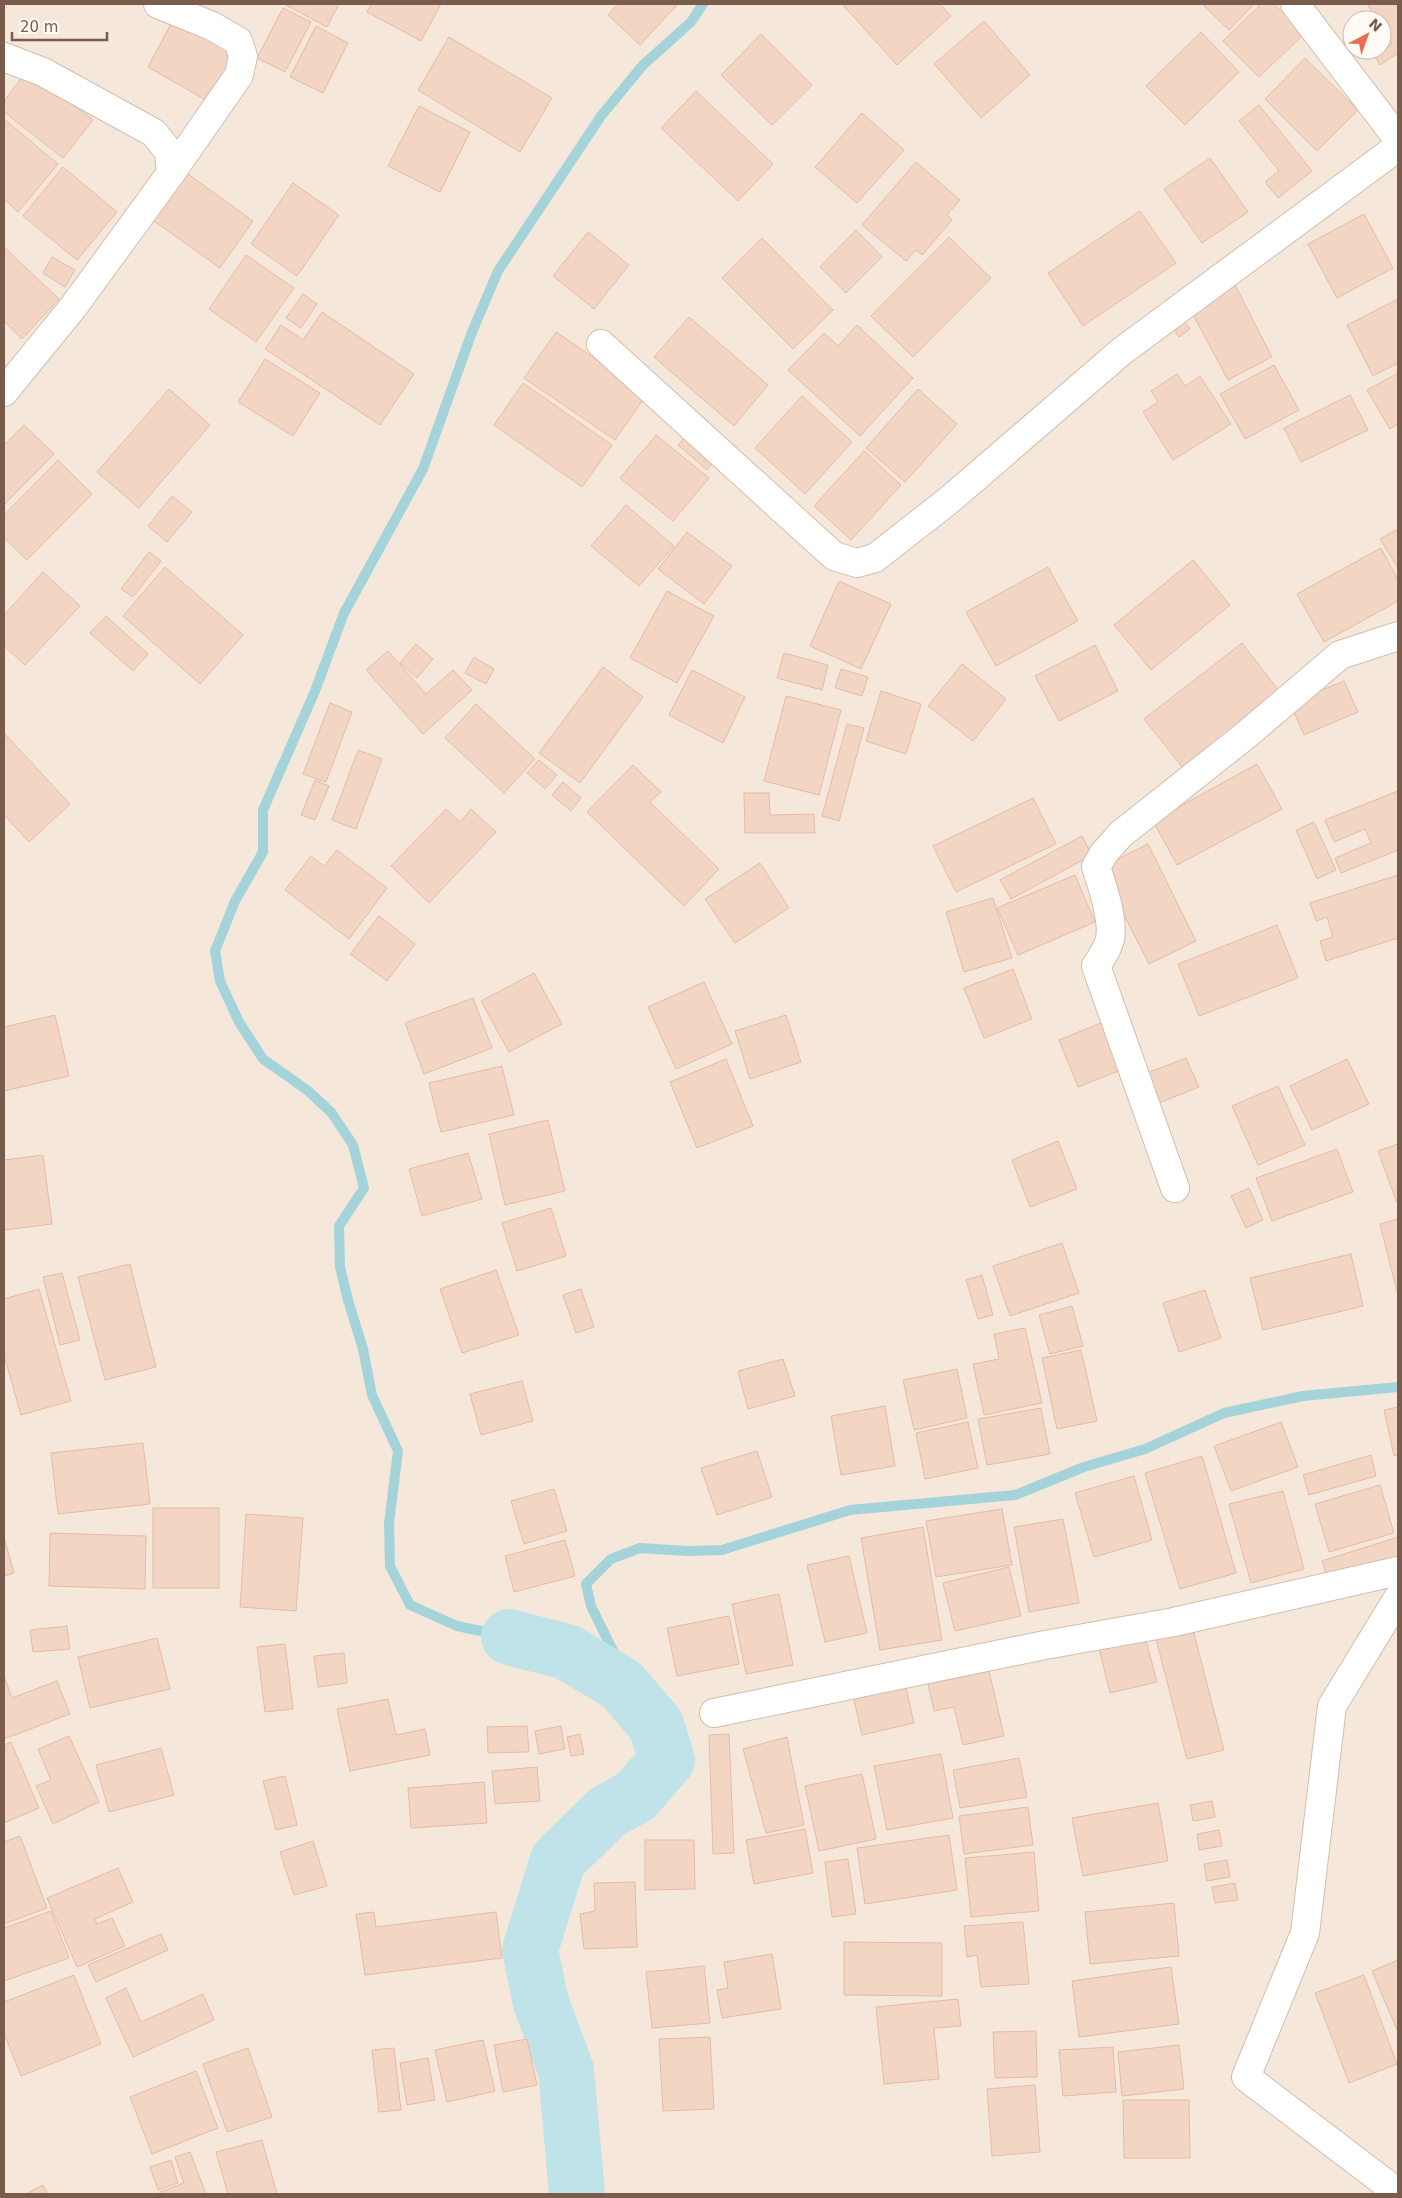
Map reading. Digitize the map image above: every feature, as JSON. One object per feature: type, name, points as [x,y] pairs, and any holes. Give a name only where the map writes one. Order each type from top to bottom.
[{"type":"street","points":[[4,392],[74,306],[171,173],[239,75],[243,56],[238,41],[212,26],[158,4]]},
{"type":"street","points":[[1295,4],[1398,139]]},
{"type":"street","points":[[4,57],[43,72],[154,133],[169,152],[171,173]]},
{"type":"street","points":[[601,344],[834,556],[857,563],[875,558],[948,501],[1122,351],[1398,147]]},
{"type":"street","points":[[1175,1188],[1096,966],[1104,954],[1110,938],[1110,923],[1096,867],[1104,853],[1121,834],[1246,735],[1340,655],[1398,636]]},
{"type":"street","points":[[714,1713],[1045,1645],[1174,1622],[1398,1571]]},
{"type":"street","points":[[1397,2192],[1246,2077],[1305,1933],[1332,1706],[1398,1598]]},
{"type":"shaded area","points":[[4,4],[1398,4],[1398,2194],[4,2194]]},
{"type":"building","points":[[287,4],[339,4],[327,27]]},
{"type":"building","points":[[371,4],[441,4],[421,41],[367,12]]},
{"type":"building","points":[[618,4],[678,4],[640,45],[608,15]]},
{"type":"building","points":[[940,4],[951,16],[897,65],[843,5]]},
{"type":"building","points":[[1202,4],[1254,4],[1229,30]]},
{"type":"building","points":[[1261,4],[1274,4],[1304,34],[1259,77],[1223,41]]},
{"type":"building","points":[[1367,4],[1398,4],[1398,53],[1392,57],[1392,10],[1371,10]]},
{"type":"building","points":[[283,8],[311,22],[285,72],[257,58]]},
{"type":"building","points":[[173,20],[238,56],[211,103],[148,67]]},
{"type":"building","points":[[984,21],[1030,75],[981,118],[934,64]]},
{"type":"building","points":[[316,26],[348,43],[323,93],[290,77]]},
{"type":"building","points":[[1201,32],[1239,72],[1185,125],[1146,86]]},
{"type":"building","points":[[761,34],[812,85],[772,125],[721,75]]},
{"type":"building","points":[[449,37],[552,98],[520,152],[418,90]]},
{"type":"building","points":[[1305,58],[1358,110],[1317,151],[1265,99]]},
{"type":"building","points":[[1377,60],[1388,60],[1380,65]]},
{"type":"building","points":[[28,70],[93,120],[63,158],[4,112],[4,101]]},
{"type":"building","points":[[696,91],[773,164],[738,201],[661,128]]},
{"type":"building","points":[[1259,105],[1312,171],[1278,198],[1265,182],[1279,171],[1239,121]]},
{"type":"building","points":[[419,106],[470,132],[440,192],[388,166]]},
{"type":"building","points":[[862,113],[904,150],[857,203],[815,167]]},
{"type":"building","points":[[4,119],[58,164],[18,212],[4,199]]},
{"type":"building","points":[[1210,158],[1248,212],[1202,243],[1164,189]]},
{"type":"building","points":[[916,162],[960,200],[947,215],[952,220],[922,255],[916,250],[906,261],[862,225]]},
{"type":"building","points":[[63,167],[117,212],[77,260],[23,216]]},
{"type":"building","points":[[181,169],[253,221],[220,268],[147,216]]},
{"type":"building","points":[[293,183],[339,215],[297,276],[251,244]]},
{"type":"building","points":[[1140,211],[1176,263],[1083,326],[1048,273]]},
{"type":"building","points":[[1364,214],[1393,268],[1337,298],[1308,244]]},
{"type":"building","points":[[856,230],[882,257],[846,293],[820,267]]},
{"type":"building","points":[[588,232],[629,265],[594,309],[553,276]]},
{"type":"building","points":[[949,237],[991,278],[913,357],[871,316]]},
{"type":"building","points":[[762,238],[833,310],[793,349],[722,278]]},
{"type":"building","points":[[4,247],[59,299],[22,339],[4,321]]},
{"type":"building","points":[[246,255],[294,288],[256,342],[209,309]]},
{"type":"building","points":[[52,257],[75,270],[65,287],[43,273]]},
{"type":"building","points":[[1234,283],[1272,357],[1228,380],[1189,307]]},
{"type":"building","points":[[303,294],[317,304],[301,328],[286,318]]},
{"type":"building","points":[[1396,300],[1398,303],[1398,363],[1373,376],[1347,325]]},
{"type":"building","points":[[322,312],[414,374],[380,425],[265,349],[281,325],[303,340]]},
{"type":"building","points":[[1181,316],[1190,329],[1179,337],[1170,324]]},
{"type":"building","points":[[689,317],[768,385],[734,426],[654,357]]},
{"type":"building","points":[[857,325],[913,378],[860,436],[788,370],[824,333],[838,346]]},
{"type":"building","points":[[556,332],[647,394],[615,440],[524,378]]},
{"type":"building","points":[[265,359],[320,393],[293,436],[238,402]]},
{"type":"building","points":[[1274,365],[1299,410],[1245,439],[1220,394]]},
{"type":"building","points":[[1398,373],[1398,424],[1390,429],[1367,390]]},
{"type":"building","points":[[1177,374],[1185,386],[1200,376],[1231,424],[1173,460],[1143,412],[1158,402],[1151,391]]},
{"type":"building","points":[[523,383],[612,445],[582,487],[494,425]]},
{"type":"building","points":[[169,389],[210,425],[139,508],[97,472]]},
{"type":"building","points":[[918,389],[957,424],[905,482],[866,448]]},
{"type":"building","points":[[1350,395],[1368,430],[1301,462],[1284,428]]},
{"type":"building","points":[[802,396],[852,442],[805,494],[755,448]]},
{"type":"building","points":[[24,425],[54,454],[4,505],[4,445]]},
{"type":"building","points":[[690,431],[719,457],[707,470],[678,445]]},
{"type":"building","points":[[656,435],[709,478],[673,521],[620,478]]},
{"type":"building","points":[[864,451],[901,485],[851,540],[814,506]]},
{"type":"building","points":[[58,460],[92,494],[27,560],[4,538],[4,515]]},
{"type":"building","points":[[172,496],[192,512],[167,542],[148,526]]},
{"type":"building","points":[[626,505],[674,546],[639,586],[591,546]]},
{"type":"building","points":[[1396,530],[1398,533],[1398,568],[1380,539]]},
{"type":"building","points":[[687,532],[732,566],[704,604],[658,569]]},
{"type":"building","points":[[1381,548],[1398,580],[1398,601],[1324,642],[1297,594]]},
{"type":"building","points":[[149,552],[161,561],[133,597],[121,589]]},
{"type":"building","points":[[1193,560],[1230,605],[1151,670],[1114,625]]},
{"type":"building","points":[[165,567],[243,635],[200,684],[123,616]]},
{"type":"building","points":[[1048,567],[1078,621],[996,666],[966,612]]},
{"type":"building","points":[[43,572],[80,606],[25,665],[4,646],[4,615]]},
{"type":"building","points":[[839,581],[891,604],[861,669],[810,646]]},
{"type":"building","points":[[667,591],[714,616],[677,683],[630,658]]},
{"type":"building","points":[[106,616],[148,654],[133,671],[90,633]]},
{"type":"building","points":[[1242,643],[1280,692],[1183,768],[1144,719]]},
{"type":"building","points":[[416,644],[433,659],[417,678],[400,663]]},
{"type":"building","points":[[1095,645],[1118,691],[1059,721],[1035,676]]},
{"type":"building","points":[[388,651],[426,694],[453,670],[472,690],[423,734],[366,670]]},
{"type":"building","points":[[784,653],[828,665],[822,690],[777,678]]},
{"type":"building","points":[[474,657],[494,669],[486,684],[465,673]]},
{"type":"building","points":[[962,664],[1006,699],[973,741],[928,706]]},
{"type":"building","points":[[603,667],[643,697],[580,783],[539,753]]},
{"type":"building","points":[[841,669],[868,677],[862,696],[835,688]]},
{"type":"building","points":[[692,670],[745,697],[723,743],[669,715]]},
{"type":"building","points":[[1344,681],[1358,712],[1304,735],[1290,703]]},
{"type":"building","points":[[881,691],[921,704],[906,754],[866,741]]},
{"type":"building","points":[[786,696],[841,710],[819,795],[764,781]]},
{"type":"building","points":[[330,703],[352,712],[326,782],[303,774]]},
{"type":"building","points":[[476,704],[535,759],[504,793],[445,738]]},
{"type":"building","points":[[847,724],[864,728],[839,821],[822,816]]},
{"type":"building","points":[[4,733],[70,804],[29,842],[4,815]]},
{"type":"building","points":[[358,750],[382,759],[356,829],[332,820]]},
{"type":"building","points":[[539,760],[557,775],[545,789],[527,773]]},
{"type":"building","points":[[1257,764],[1282,809],[1177,865],[1153,821]]},
{"type":"building","points":[[633,765],[661,792],[650,802],[719,869],[684,906],[587,812]]},
{"type":"building","points":[[315,780],[329,786],[315,820],[301,815]]},
{"type":"building","points":[[563,782],[581,798],[571,811],[552,795]]},
{"type":"building","points":[[1398,791],[1398,850],[1341,873],[1335,858],[1371,843],[1365,829],[1334,842],[1325,820]]},
{"type":"building","points":[[744,793],[769,793],[770,815],[814,814],[815,833],[745,833]]},
{"type":"building","points":[[1033,798],[1056,844],[956,892],[933,846]]},
{"type":"building","points":[[446,809],[460,822],[471,809],[496,832],[429,903],[391,866]]},
{"type":"building","points":[[1314,822],[1336,870],[1317,879],[1296,830]]},
{"type":"building","points":[[1082,836],[1092,855],[1011,899],[1000,880]]},
{"type":"building","points":[[1148,844],[1196,941],[1149,964],[1100,868]]},
{"type":"building","points":[[337,850],[387,888],[349,939],[285,890],[311,856],[324,866]]},
{"type":"building","points":[[760,863],[789,908],[735,943],[705,899]]},
{"type":"building","points":[[1075,875],[1095,922],[1018,955],[997,908]]},
{"type":"building","points":[[1398,875],[1398,938],[1326,961],[1320,941],[1333,937],[1327,917],[1316,921],[1310,903]]},
{"type":"building","points":[[993,898],[1012,958],[964,972],[946,912]]},
{"type":"building","points":[[379,916],[415,944],[387,981],[350,954]]},
{"type":"building","points":[[1277,925],[1298,978],[1199,1016],[1178,964]]},
{"type":"building","points":[[1013,969],[1032,1019],[984,1038],[964,988]]},
{"type":"building","points":[[534,973],[562,1024],[509,1052],[481,1001]]},
{"type":"building","points":[[704,982],[732,1044],[676,1069],[648,1007]]},
{"type":"building","points":[[473,998],[492,1048],[424,1074],[405,1023]]},
{"type":"building","points":[[55,1015],[69,1076],[4,1091],[4,1027]]},
{"type":"building","points":[[786,1015],[801,1062],[750,1079],[735,1031]]},
{"type":"building","points":[[1101,1023],[1121,1070],[1078,1087],[1059,1040]]},
{"type":"building","points":[[1186,1058],[1199,1087],[1159,1103],[1147,1073]]},
{"type":"building","points":[[726,1059],[753,1126],[697,1148],[670,1082]]},
{"type":"building","points":[[1347,1059],[1369,1104],[1312,1130],[1290,1086]]},
{"type":"building","points":[[502,1066],[514,1115],[441,1132],[429,1083]]},
{"type":"building","points":[[1278,1086],[1305,1145],[1258,1165],[1232,1106]]},
{"type":"building","points":[[548,1120],[565,1191],[505,1205],[489,1134]]},
{"type":"building","points":[[1058,1141],[1077,1189],[1030,1207],[1012,1160]]},
{"type":"building","points":[[1398,1144],[1398,1203],[1397,1203],[1378,1151]]},
{"type":"building","points":[[1337,1149],[1353,1192],[1272,1221],[1256,1178]]},
{"type":"building","points":[[468,1153],[482,1199],[422,1216],[409,1169]]},
{"type":"building","points":[[43,1155],[52,1224],[4,1230],[4,1160]]},
{"type":"building","points":[[1249,1188],[1263,1220],[1246,1228],[1231,1196]]},
{"type":"building","points":[[551,1208],[566,1256],[517,1271],[502,1223]]},
{"type":"building","points":[[1398,1219],[1398,1292],[1397,1292],[1380,1224]]},
{"type":"building","points":[[1062,1243],[1079,1293],[1010,1316],[993,1266]]},
{"type":"building","points":[[1351,1254],[1363,1306],[1263,1330],[1250,1278]]},
{"type":"building","points":[[130,1264],[156,1367],[105,1380],[78,1277]]},
{"type":"building","points":[[496,1270],[519,1335],[462,1353],[440,1289]]},
{"type":"building","points":[[62,1273],[80,1340],[60,1345],[43,1277]]},
{"type":"building","points":[[982,1275],[993,1315],[978,1319],[966,1280]]},
{"type":"building","points":[[39,1289],[71,1401],[21,1415],[4,1355],[4,1299]]},
{"type":"building","points":[[581,1289],[594,1327],[576,1333],[563,1295]]},
{"type":"building","points":[[1205,1290],[1221,1338],[1179,1352],[1163,1303]]},
{"type":"building","points":[[1072,1306],[1083,1346],[1050,1354],[1039,1315]]},
{"type":"building","points":[[1025,1328],[1042,1403],[984,1415],[973,1364],[999,1359],[994,1334]]},
{"type":"building","points":[[1081,1350],[1097,1421],[1057,1429],[1042,1358]]},
{"type":"building","points":[[783,1359],[795,1396],[748,1409],[738,1371]]},
{"type":"building","points":[[957,1369],[967,1418],[914,1430],[903,1380]]},
{"type":"building","points":[[522,1381],[533,1421],[481,1435],[470,1394]]},
{"type":"building","points":[[885,1406],[895,1466],[841,1475],[831,1416]]},
{"type":"building","points":[[1398,1407],[1398,1455],[1394,1456],[1384,1410]]},
{"type":"building","points":[[1041,1408],[1050,1454],[987,1465],[978,1419]]},
{"type":"building","points":[[968,1422],[978,1468],[925,1479],[916,1433]]},
{"type":"building","points":[[1281,1422],[1298,1467],[1231,1491],[1214,1446]]},
{"type":"building","points":[[143,1443],[150,1504],[58,1514],[51,1453]]},
{"type":"building","points":[[757,1451],[772,1497],[717,1515],[701,1468]]},
{"type":"building","points":[[1371,1455],[1376,1476],[1309,1495],[1303,1475]]},
{"type":"building","points":[[1202,1456],[1236,1573],[1180,1589],[1145,1473]]},
{"type":"building","points":[[1134,1476],[1152,1540],[1094,1557],[1075,1493]]},
{"type":"building","points":[[1380,1485],[1394,1533],[1329,1552],[1315,1504]]},
{"type":"building","points":[[554,1489],[567,1531],[524,1544],[511,1501]]},
{"type":"building","points":[[1283,1491],[1304,1569],[1251,1583],[1229,1504]]},
{"type":"building","points":[[153,1508],[219,1508],[219,1588],[153,1588]]},
{"type":"building","points":[[1002,1509],[1012,1565],[936,1577],[926,1521]]},
{"type":"building","points":[[246,1514],[303,1518],[296,1611],[240,1607]]},
{"type":"building","points":[[1063,1519],[1079,1603],[1029,1612],[1014,1527]]},
{"type":"building","points":[[923,1527],[942,1640],[880,1650],[861,1538]]},
{"type":"building","points":[[50,1533],[146,1536],[145,1589],[49,1586]]},
{"type":"building","points":[[4,1537],[14,1573],[4,1576]]},
{"type":"building","points":[[1398,1537],[1398,1556],[1327,1577],[1322,1561]]},
{"type":"building","points":[[565,1540],[575,1576],[514,1592],[505,1556]]},
{"type":"building","points":[[849,1556],[867,1633],[825,1642],[807,1565]]},
{"type":"building","points":[[1009,1567],[1021,1616],[955,1631],[943,1583]]},
{"type":"building","points":[[779,1594],[793,1665],[746,1674],[732,1604]]},
{"type":"building","points":[[729,1616],[739,1664],[677,1676],[667,1628]]},
{"type":"building","points":[[67,1626],[70,1649],[33,1652],[30,1630]]},
{"type":"building","points":[[1192,1626],[1224,1750],[1187,1759],[1155,1635]]},
{"type":"building","points":[[1144,1633],[1157,1682],[1110,1693],[1098,1644]]},
{"type":"building","points":[[157,1638],[170,1689],[90,1708],[78,1657]]},
{"type":"building","points":[[285,1644],[293,1709],[265,1712],[257,1647]]},
{"type":"building","points":[[344,1653],[347,1683],[318,1687],[314,1656]]},
{"type":"building","points":[[989,1671],[1004,1736],[963,1745],[954,1707],[934,1711],[928,1684]]},
{"type":"building","points":[[4,1676],[12,1698],[57,1681],[70,1714],[4,1739]]},
{"type":"building","points":[[905,1684],[914,1723],[862,1735],[853,1696]]},
{"type":"building","points":[[388,1699],[396,1735],[425,1729],[430,1755],[350,1771],[337,1709]]},
{"type":"building","points":[[527,1726],[529,1752],[488,1753],[487,1727]]},
{"type":"building","points":[[561,1726],[565,1749],[539,1754],[535,1731]]},
{"type":"building","points":[[580,1734],[584,1754],[571,1756],[567,1737]]},
{"type":"building","points":[[729,1734],[734,1853],[713,1854],[709,1735]]},
{"type":"building","points":[[69,1736],[99,1802],[53,1824],[36,1786],[51,1780],[38,1749]]},
{"type":"building","points":[[787,1737],[804,1825],[766,1833],[743,1749]]},
{"type":"building","points":[[11,1742],[39,1808],[4,1823],[4,1745]]},
{"type":"building","points":[[161,1748],[174,1795],[109,1812],[96,1765]]},
{"type":"building","points":[[941,1754],[953,1818],[887,1830],[874,1766]]},
{"type":"building","points":[[1019,1758],[1027,1797],[960,1808],[953,1770]]},
{"type":"building","points":[[537,1767],[540,1801],[495,1804],[492,1771]]},
{"type":"building","points":[[862,1774],[876,1839],[819,1851],[805,1786]]},
{"type":"building","points":[[285,1776],[297,1825],[276,1830],[263,1781]]},
{"type":"building","points":[[484,1782],[487,1823],[411,1828],[408,1788]]},
{"type":"building","points":[[1212,1801],[1215,1817],[1193,1821],[1190,1805]]},
{"type":"building","points":[[1158,1803],[1168,1861],[1083,1876],[1072,1818]]},
{"type":"building","points":[[1028,1807],[1033,1845],[964,1854],[959,1816]]},
{"type":"building","points":[[805,1829],[813,1873],[754,1884],[746,1840]]},
{"type":"building","points":[[1219,1830],[1222,1846],[1199,1850],[1197,1834]]},
{"type":"building","points":[[949,1835],[957,1890],[865,1904],[857,1848]]},
{"type":"building","points":[[20,1836],[47,1908],[4,1924],[4,1842]]},
{"type":"building","points":[[645,1840],[694,1840],[695,1889],[645,1890]]},
{"type":"building","points":[[313,1841],[327,1886],[294,1895],[280,1852]]},
{"type":"building","points":[[1034,1852],[1039,1911],[971,1917],[965,1858]]},
{"type":"building","points":[[848,1859],[856,1914],[832,1917],[825,1862]]},
{"type":"building","points":[[1227,1860],[1230,1877],[1207,1881],[1204,1864]]},
{"type":"building","points":[[118,1868],[133,1902],[95,1919],[97,1924],[112,1918],[125,1946],[77,1967],[47,1898]]},
{"type":"building","points":[[635,1882],[637,1947],[584,1949],[580,1914],[595,1911],[594,1883]]},
{"type":"building","points":[[1235,1883],[1238,1900],[1215,1903],[1212,1887]]},
{"type":"building","points":[[1174,1903],[1179,1956],[1090,1964],[1085,1912]]},
{"type":"building","points":[[51,1911],[69,1958],[4,1981],[4,1928]]},
{"type":"building","points":[[374,1912],[376,1927],[496,1912],[502,1958],[365,1975],[356,1914]]},
{"type":"building","points":[[1023,1922],[1029,1984],[981,1987],[977,1955],[967,1957],[964,1926]]},
{"type":"building","points":[[161,1934],[168,1950],[96,1982],[88,1965]]},
{"type":"building","points":[[844,1942],[942,1943],[942,1996],[844,1995]]},
{"type":"building","points":[[772,1954],[781,2009],[722,2018],[717,1990],[728,1988],[724,1962]]},
{"type":"building","points":[[1398,1960],[1398,2032],[1372,1971]]},
{"type":"building","points":[[704,1966],[710,2023],[652,2028],[646,1972]]},
{"type":"building","points":[[1171,1967],[1179,2024],[1079,2037],[1072,1981]]},
{"type":"building","points":[[74,1975],[101,2044],[21,2076],[4,2033],[4,2002]]},
{"type":"building","points":[[1364,1975],[1397,2064],[1349,2083],[1315,1993]]},
{"type":"building","points":[[126,1988],[141,2022],[203,1994],[214,2020],[133,2057],[106,1998]]},
{"type":"building","points":[[958,1999],[961,2026],[934,2028],[939,2079],[884,2084],[876,2007]]},
{"type":"building","points":[[1036,2031],[1037,2077],[995,2078],[993,2032]]},
{"type":"building","points":[[710,2037],[714,2109],[663,2111],[659,2039]]},
{"type":"building","points":[[527,2039],[537,2085],[503,2092],[494,2045]]},
{"type":"building","points":[[483,2040],[495,2091],[447,2102],[435,2050]]},
{"type":"building","points":[[1179,2045],[1184,2089],[1122,2096],[1118,2052]]},
{"type":"building","points":[[1113,2047],[1116,2092],[1063,2096],[1059,2050]]},
{"type":"building","points":[[248,2048],[272,2117],[227,2132],[203,2064]]},
{"type":"building","points":[[394,2048],[401,2110],[379,2112],[372,2050]]},
{"type":"building","points":[[428,2058],[435,2100],[407,2105],[400,2063]]},
{"type":"building","points":[[196,2071],[218,2128],[152,2154],[130,2097]]},
{"type":"building","points":[[1035,2085],[1040,2152],[992,2156],[987,2089]]},
{"type":"building","points":[[1123,2100],[1189,2100],[1190,2158],[1124,2158]]},
{"type":"building","points":[[262,2140],[277,2194],[228,2194],[216,2152]]},
{"type":"building","points":[[190,2152],[206,2194],[160,2194],[160,2192],[184,2183],[175,2157]]},
{"type":"building","points":[[171,2160],[178,2183],[158,2190],[150,2167]]},
{"type":"building","points":[[43,2185],[48,2194],[26,2194]]},
{"type":"waterway","points":[[509,1637],[457,1626],[410,1605],[390,1566],[389,1523],[398,1451],[372,1395],[363,1349],[340,1267],[339,1226],[364,1188],[353,1145],[331,1112],[307,1090],[263,1059],[239,1022],[220,981],[215,951],[235,901],[263,852],[263,810],[315,691],[344,613],[423,469],[472,332],[498,271],[601,116],[643,65],[691,22],[703,4]]},
{"type":"waterway","points":[[641,1708],[591,1606],[586,1584],[611,1559],[640,1548],[687,1551],[722,1550],[850,1510],[1015,1495],[1084,1467],[1145,1449],[1224,1413],[1303,1396],[1398,1387]]},
{"type":"waterway","points":[[509,1637],[567,1652],[622,1685],[656,1725],[667,1760],[636,1796],[607,1812],[558,1860],[530,1950],[541,2003],[566,2070],[577,2194]]}]
